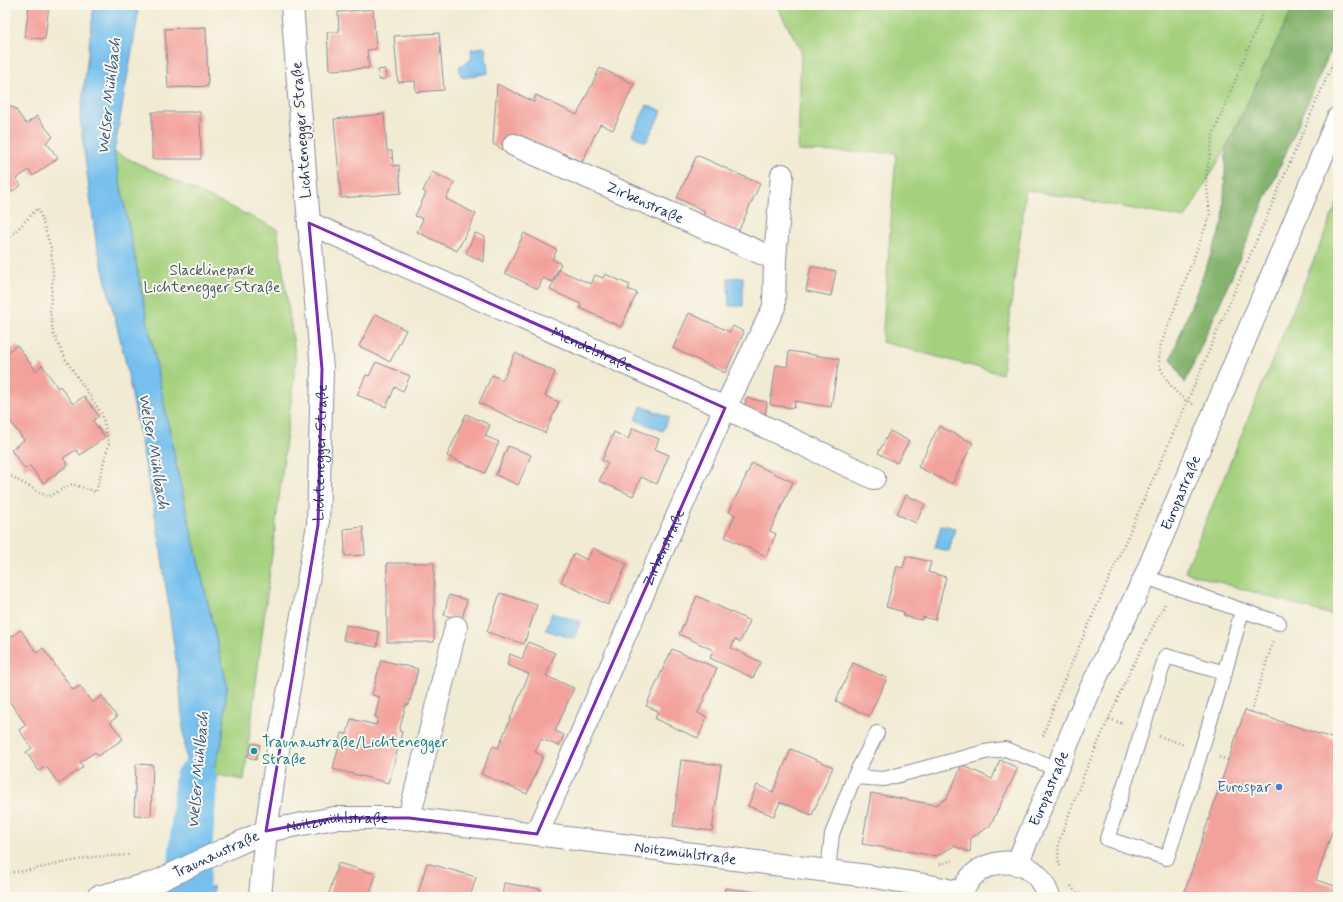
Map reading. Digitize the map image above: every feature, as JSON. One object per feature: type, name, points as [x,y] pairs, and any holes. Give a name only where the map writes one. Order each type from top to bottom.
[{"type":"street","name":"Lichtenegger Straße","points":[[260,897],[266,831],[277,755],[318,525],[322,369],[292,5]]},
{"type":"street","name":"Europastraße","points":[[1017,864],[1089,692],[1145,578],[1338,118]]},
{"type":"street","name":"Zirbenstraße","points":[[514,145],[775,259]]},
{"type":"street","name":"Zirbenstraße","points":[[537,834],[725,408],[774,307],[775,259],[782,175]]},
{"type":"street","name":"Mendelstraße","points":[[309,223],[725,408],[874,478]]},
{"type":"street","name":"Noitzmühlstraße","points":[[409,818],[456,627]]},
{"type":"street","name":"Noitzmühlstraße","points":[[266,831],[334,818],[409,818],[828,871],[918,884],[960,895]]},
{"type":"street","name":"Traunaustraße","points":[[98,897],[154,883],[266,831]]},
{"type":"street","points":[[960,895],[969,878],[983,868],[1000,862],[1017,864],[1032,871],[1043,884],[1049,897]]},
{"type":"lane","points":[[1145,578],[1279,623]]},
{"type":"lane","points":[[1225,673],[1166,656],[1108,839],[1167,858],[1202,751],[1225,673],[1242,611]]},
{"type":"lane","points":[[828,871],[832,834],[854,777],[877,733]]},
{"type":"lane","points":[[854,777],[884,779],[985,752],[1005,750],[1057,769]]},
{"type":"path","points":[[1213,413],[1187,402],[1171,386],[1159,365],[1160,347],[1210,215],[1206,178],[1213,135],[1266,5]]},
{"type":"path","points":[[1035,760],[1058,694],[1187,402],[1338,51]]},
{"type":"path","points":[[5,242],[38,208],[42,216],[51,248],[54,274],[50,310],[53,333],[66,360],[102,414],[109,443],[96,492],[72,484],[48,497],[5,473]]},
{"type":"path","points":[[1061,870],[1058,858],[1059,841],[1085,772],[1130,671],[1174,587]]},
{"type":"path","points":[[1251,712],[1279,623]]},
{"type":"path","points":[[1109,719],[1228,760]]},
{"type":"path","points":[[5,873],[25,871],[91,857],[129,855]]},
{"type":"path","points":[[1067,882],[1076,893],[1090,897]]},
{"type":"highlighted area","points":[[309,223],[725,408],[537,834],[409,818],[334,818],[266,831],[318,525],[322,369]]},
{"type":"green space","points":[[776,5],[1294,5],[1226,148],[1185,218],[1026,190],[1002,374],[882,342],[896,153],[798,151],[801,50]]},
{"type":"green space","points":[[1294,5],[1338,5],[1338,34],[1185,383],[1171,358],[1223,223],[1226,148]]},
{"type":"green space","name":"Slacklinepark Lichtenegger Straße","points":[[114,152],[277,229],[296,360],[244,780],[212,774],[222,743],[227,685],[179,479]]},
{"type":"green space","points":[[1338,201],[1338,617],[1185,572]]},
{"type":"water","points":[[94,5],[138,5],[137,22],[114,152],[179,479],[227,685],[222,743],[212,774],[209,830],[175,847],[187,771],[179,682],[159,536],[125,359],[96,241],[80,120]]},
{"type":"water","points":[[485,47],[488,73],[463,78],[460,72],[460,66],[470,61],[472,56],[471,49]]},
{"type":"water","points":[[647,105],[662,111],[646,142],[632,135]]},
{"type":"water","points":[[743,277],[743,306],[729,306],[728,278]]},
{"type":"water","points":[[641,406],[669,417],[663,431],[636,420]]},
{"type":"water","points":[[941,525],[955,528],[949,551],[935,548]]},
{"type":"water","points":[[552,613],[580,622],[574,639],[546,630]]},
{"type":"water","points":[[213,886],[214,897],[187,897]]},
{"type":"building","points":[[29,5],[49,5],[45,39],[25,37]]},
{"type":"building","points":[[243,5],[243,7],[207,6]]},
{"type":"building","points":[[373,9],[376,49],[367,50],[369,68],[329,70],[327,32],[339,32],[338,12]]},
{"type":"building","points":[[206,27],[208,86],[168,88],[165,29]]},
{"type":"building","points":[[439,33],[444,90],[416,92],[415,81],[398,82],[394,36]]},
{"type":"building","points":[[600,68],[634,84],[613,130],[600,124],[582,162],[563,153],[562,157],[507,152],[493,144],[497,84],[534,102],[536,95],[577,115]]},
{"type":"building","points":[[385,69],[386,79],[379,80],[378,70]]},
{"type":"building","points":[[5,99],[12,108],[14,107],[26,124],[37,116],[53,137],[46,142],[58,158],[33,176],[29,170],[16,179],[21,185],[5,197]]},
{"type":"building","points":[[152,112],[200,112],[201,159],[152,159]]},
{"type":"building","points":[[384,114],[387,151],[392,151],[393,166],[399,165],[401,193],[341,198],[334,119]]},
{"type":"building","points":[[697,155],[760,184],[738,232],[703,216],[705,211],[677,198]]},
{"type":"building","points":[[432,172],[454,183],[446,199],[476,214],[457,251],[417,232],[423,219],[415,216],[426,193],[423,191]]},
{"type":"building","points":[[475,233],[485,237],[484,262],[466,253]]},
{"type":"building","points":[[524,233],[557,250],[552,259],[561,264],[552,282],[543,278],[538,289],[505,273]]},
{"type":"building","points":[[811,266],[836,271],[831,296],[806,291]]},
{"type":"building","points":[[559,270],[591,284],[595,275],[603,278],[605,274],[630,285],[628,289],[637,293],[621,327],[580,308],[581,304],[550,290]]},
{"type":"building","points":[[689,313],[730,332],[733,326],[744,332],[725,373],[673,348]]},
{"type":"building","points":[[376,314],[406,330],[390,362],[359,346]]},
{"type":"building","points":[[17,345],[36,371],[42,365],[58,388],[60,386],[73,404],[84,396],[99,416],[93,421],[105,437],[80,455],[76,450],[63,458],[68,465],[43,483],[30,466],[25,469],[11,450],[24,440],[5,414],[5,354]]},
{"type":"building","points":[[789,351],[839,359],[831,407],[795,401],[794,408],[770,405],[776,365],[787,367]]},
{"type":"building","points":[[515,353],[555,372],[545,396],[559,402],[545,433],[479,403],[492,375],[503,380]]},
{"type":"building","points":[[376,362],[410,376],[403,391],[395,387],[386,407],[357,395],[366,375],[369,376]]},
{"type":"building","points":[[746,398],[767,402],[765,418],[744,410]]},
{"type":"building","points":[[466,414],[490,425],[485,436],[499,442],[485,473],[447,456]]},
{"type":"building","points":[[939,426],[973,443],[952,484],[918,467]]},
{"type":"building","points":[[633,428],[659,439],[655,449],[669,455],[657,484],[641,477],[633,496],[599,481],[608,463],[602,460],[614,432],[628,439]]},
{"type":"building","points":[[890,431],[909,441],[897,463],[878,453]]},
{"type":"building","points":[[508,446],[531,455],[518,485],[496,475]]},
{"type":"building","points":[[752,463],[793,482],[770,531],[776,534],[766,556],[725,537],[735,515],[729,512]]},
{"type":"building","points":[[906,495],[925,504],[916,523],[897,514]]},
{"type":"building","points":[[363,527],[365,555],[345,556],[344,529]]},
{"type":"building","points":[[593,548],[627,564],[608,605],[561,582],[574,553],[587,560]]},
{"type":"building","points":[[906,556],[931,562],[928,572],[946,577],[935,620],[923,617],[922,620],[903,616],[904,612],[886,607],[897,566],[903,568]]},
{"type":"building","points":[[387,563],[434,563],[434,642],[387,642]]},
{"type":"building","points":[[500,593],[537,605],[524,644],[487,632]]},
{"type":"building","points":[[449,595],[467,600],[462,619],[444,615]]},
{"type":"building","points":[[697,596],[750,621],[740,642],[735,639],[731,648],[761,662],[753,678],[710,658],[713,650],[679,634]]},
{"type":"building","points":[[346,625],[379,632],[377,647],[343,640]]},
{"type":"building","points":[[21,630],[37,653],[43,648],[73,690],[80,686],[92,703],[102,696],[117,717],[110,722],[123,739],[98,756],[95,752],[80,762],[83,767],[59,784],[46,766],[39,771],[26,752],[32,748],[19,730],[26,725],[5,695],[5,641]]},
{"type":"building","points":[[528,642],[555,653],[546,676],[574,688],[555,731],[564,735],[559,746],[541,739],[535,752],[543,756],[527,794],[481,774],[493,746],[498,748],[529,674],[507,665],[510,654],[522,659]]},
{"type":"building","points":[[672,649],[717,668],[698,713],[707,717],[698,738],[655,719],[658,711],[646,706]]},
{"type":"building","points":[[381,660],[418,669],[409,705],[406,704],[399,731],[402,732],[389,783],[333,769],[342,733],[347,734],[351,719],[376,725],[378,718],[375,717],[380,697],[372,695]]},
{"type":"building","points":[[853,663],[887,678],[869,716],[836,701]]},
{"type":"building","name":"Eurospar","points":[[1245,710],[1338,740],[1338,814],[1316,880],[1335,886],[1332,897],[1183,897]]},
{"type":"building","name":"Traunaustraße/Lichtenegger Straße","points":[[252,743],[260,745],[256,760],[248,757]]},
{"type":"building","points":[[791,749],[833,767],[812,815],[780,802],[774,816],[748,806],[757,785],[773,792]]},
{"type":"building","points":[[681,760],[721,765],[712,831],[673,826]]},
{"type":"building","points":[[1000,760],[1018,768],[990,826],[971,838],[970,852],[954,846],[937,856],[862,844],[871,793],[936,805],[947,798],[962,765],[992,779]]},
{"type":"building","points":[[136,764],[153,765],[151,816],[134,815]]},
{"type":"building","points":[[338,863],[376,874],[369,897],[328,897]]},
{"type":"building","points":[[427,863],[476,877],[470,897],[417,897]]},
{"type":"building","points":[[504,883],[541,889],[540,897],[502,897]]},
{"type":"building","points":[[725,888],[764,893],[764,897],[724,897]]},
{"type":"waterway","name":"Welser Mühlbach","points":[[187,897],[196,780]]},
{"type":"place","name":"Traunaustraße/Lichtenegger Straße","points":[[254,751]]},
{"type":"place","name":"Eurospar","points":[[1279,787]]}]
